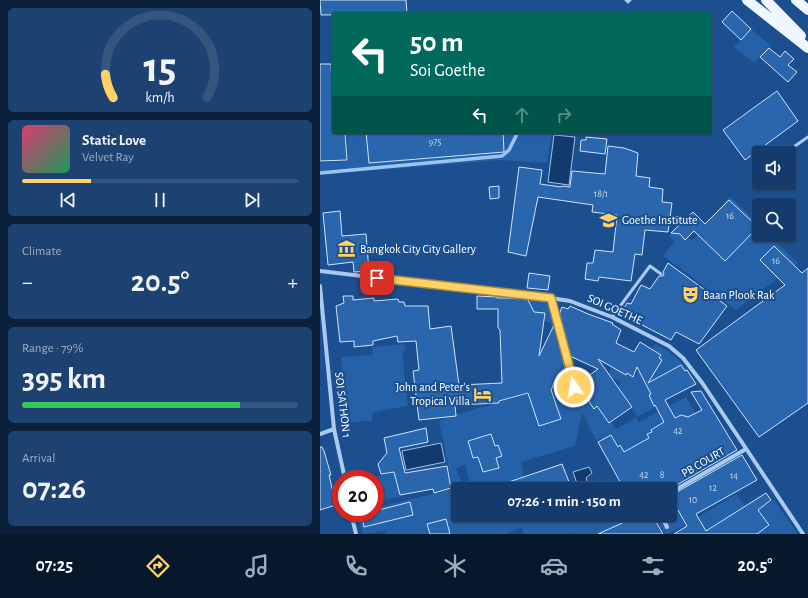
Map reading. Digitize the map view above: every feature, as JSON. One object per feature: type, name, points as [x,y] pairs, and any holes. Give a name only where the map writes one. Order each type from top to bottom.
[{"type":"main road","points":[[747,0],[808,48]]},
{"type":"main road","points":[[766,0],[808,43]]},
{"type":"main road","points":[[796,0],[808,9]]},
{"type":"main road","points":[[802,0],[808,9]]},
{"type":"street","name":"SOI GOETHE","points":[[320,271],[570,301],[612,317],[669,346],[683,358],[703,384],[803,534]]},
{"type":"street","name":"SOI SATHON 1","points":[[320,286],[334,430],[342,470]]},
{"type":"street","points":[[320,434],[334,430]]},
{"type":"street","name":"PB COURT","points":[[677,489],[746,449]]},
{"type":"street","points":[[353,522],[356,534]]},
{"type":"street","points":[[664,522],[667,527]]},
{"type":"lane","points":[[626,0],[628,2],[630,0]]},
{"type":"lane","points":[[795,146],[808,137]]},
{"type":"lane","points":[[612,317],[650,266],[660,274]]},
{"type":"lane","points":[[551,298],[574,387]]},
{"type":"shaded area","points":[[751,29],[771,46],[754,63],[734,47]]},
{"type":"shaded area","points":[[347,134],[366,134],[369,162],[504,152],[503,134],[552,134],[547,163],[500,160],[320,175],[320,163],[348,161]]},
{"type":"shaded area","points":[[554,135],[575,137],[569,185],[548,182]]},
{"type":"shaded area","points":[[730,196],[752,218],[752,242],[776,242],[798,263],[736,310],[663,256],[675,241],[669,236],[675,227],[692,241]]},
{"type":"shaded area","points":[[522,298],[544,301],[550,307],[570,379],[567,384],[573,395],[585,387],[616,429],[637,417],[639,422],[686,397],[697,415],[613,458],[602,438],[596,440],[582,412],[575,446],[521,462],[524,477],[510,482],[470,482],[465,465],[456,468],[461,482],[452,482],[439,421],[528,394],[528,385],[563,376],[551,324],[531,312]]},
{"type":"shaded area","points":[[404,344],[406,351],[402,352],[408,406],[373,412],[372,421],[351,422],[346,405],[341,357],[373,355],[372,347]]},
{"type":"shaded area","points":[[655,344],[674,355],[689,372],[654,381],[661,404],[637,417],[629,404],[615,394],[621,382],[608,376],[612,367],[636,376]]},
{"type":"shaded area","points":[[441,443],[445,462],[406,470],[402,451]]},
{"type":"shaded area","points":[[589,467],[592,473],[586,478],[588,482],[577,482],[573,472]]},
{"type":"shaded area","points":[[395,473],[400,497],[384,500],[384,475]]},
{"type":"shaded area","points":[[451,489],[451,522],[639,522],[645,534],[524,534],[521,527],[508,534],[385,534],[385,531],[363,534],[360,522],[384,522],[384,506]]},
{"type":"shaded area","points":[[736,494],[751,514],[774,500],[798,534],[707,534],[697,518]]},
{"type":"shaded area","points":[[677,511],[685,525],[668,534],[665,534],[658,522],[677,522]]},
{"type":"building","points":[[320,0],[406,0],[407,12],[332,12],[332,15],[321,15]]},
{"type":"building","points":[[732,11],[751,29],[741,40],[722,22]]},
{"type":"building","points":[[769,48],[780,57],[785,51],[794,59],[788,65],[797,72],[788,82],[760,57]]},
{"type":"building","points":[[320,64],[331,64],[332,134],[345,134],[347,160],[320,161]]},
{"type":"building","points":[[777,91],[798,121],[764,146],[752,146],[752,155],[745,160],[723,130]]},
{"type":"building","points":[[366,134],[503,134],[504,152],[369,163]]},
{"type":"building","points":[[586,137],[607,139],[605,154],[580,151],[581,140],[586,140]]},
{"type":"building","points":[[608,146],[624,148],[638,153],[636,176],[650,178],[649,187],[663,189],[662,202],[672,203],[668,232],[645,230],[642,255],[635,254],[631,281],[599,277],[598,281],[585,279],[587,263],[593,263],[595,250],[613,252],[617,215],[592,212],[593,205],[538,197],[526,256],[508,252],[519,167],[542,170],[540,184],[570,187],[572,171],[605,174]]},
{"type":"building","points":[[499,186],[499,198],[490,199],[489,187]]},
{"type":"building","points":[[729,200],[752,221],[752,233],[725,261],[694,231],[685,240],[680,234],[671,233],[693,212],[705,224]]},
{"type":"building","name":"Bangkok City City Gallery","points":[[340,211],[342,236],[366,234],[369,271],[354,272],[353,262],[328,265],[323,213]]},
{"type":"building","points":[[774,246],[802,273],[808,268],[808,403],[759,437],[696,350],[785,285],[760,260]]},
{"type":"building","points":[[668,263],[727,306],[699,344],[676,332],[671,340],[621,314],[627,303],[631,304],[641,285],[650,289],[659,276],[663,276],[663,272]]},
{"type":"building","points":[[529,273],[550,276],[548,290],[527,288]]},
{"type":"building","points":[[343,296],[353,296],[353,300],[374,298],[374,301],[398,299],[399,302],[404,302],[405,306],[428,306],[430,329],[451,326],[459,385],[502,383],[498,309],[477,309],[477,296],[527,298],[534,312],[545,313],[539,356],[555,323],[568,380],[556,379],[551,390],[561,419],[539,426],[528,393],[499,401],[499,403],[455,405],[456,416],[419,420],[413,371],[419,370],[416,341],[398,342],[397,336],[373,341],[373,345],[354,347],[354,341],[340,342],[336,306],[344,303]]},
{"type":"building","points":[[570,306],[613,323],[612,324],[621,330],[616,343],[634,352],[640,342],[661,355],[659,358],[662,360],[648,383],[681,365],[685,371],[687,370],[696,384],[665,400],[675,418],[681,415],[688,417],[702,410],[691,392],[701,391],[737,450],[677,485],[677,482],[620,482],[598,442],[611,435],[618,447],[620,445],[624,452],[649,438],[647,434],[652,432],[651,430],[664,422],[655,405],[654,406],[649,395],[651,394],[637,367],[633,377],[627,373],[626,375],[598,359],[632,407],[609,423],[597,406],[594,409],[577,384],[598,369],[570,356],[559,315],[562,307],[568,309]]},
{"type":"building","points":[[426,428],[428,442],[399,448],[405,473],[447,466],[451,488],[434,493],[433,489],[400,495],[394,472],[384,474],[384,470],[380,470],[378,464],[387,453],[384,438]]},
{"type":"building","points":[[491,434],[495,446],[498,445],[502,456],[496,458],[499,468],[483,472],[478,457],[473,458],[468,441]]},
{"type":"building","points":[[320,447],[322,447],[331,475],[329,475],[332,488],[332,506],[320,510]]},
{"type":"building","points":[[742,455],[757,480],[696,514],[706,531],[766,493],[771,500],[758,510],[769,525],[757,534],[674,534],[687,526],[677,508],[677,492]]},
{"type":"building","points":[[562,464],[569,482],[509,482]]},
{"type":"building","points":[[410,502],[413,515],[364,527],[363,522],[384,522],[384,509]]},
{"type":"building","points":[[446,519],[450,534],[430,534],[427,524]]},
{"type":"building","points":[[625,522],[656,522],[663,534],[598,534]]},
{"type":"waterway","points":[[320,173],[502,156],[509,150],[517,134]]},
{"type":"place","name":"Goethe Institute","points":[[609,220]]},
{"type":"place","name":"Bangkok City City Gallery","points":[[347,249]]},
{"type":"place","name":"Baan Plook Rak","points":[[690,295]]},
{"type":"place","name":"John and Peter's Tropical Villa","points":[[483,394]]},
{"type":"route","points":[[377,278],[551,298],[574,387]]}]
